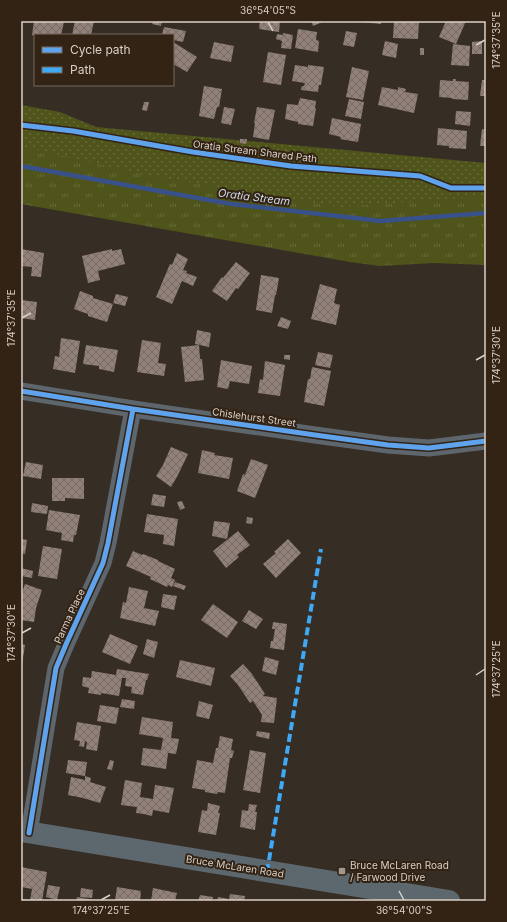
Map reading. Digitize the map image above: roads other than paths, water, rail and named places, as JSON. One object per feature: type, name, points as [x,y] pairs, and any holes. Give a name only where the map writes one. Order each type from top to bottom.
[{"type":"main road","name":"Bruce McLaren Road","points":[[25,832],[449,901]]},
{"type":"street","name":"Chislehurst Street","points":[[21,391],[133,409],[388,445],[429,448],[486,441]]},
{"type":"street","name":"Parma Place","points":[[25,832],[56,668],[103,563],[133,409]]},
{"type":"waterway","name":"Oratia Stream","points":[[21,166],[231,204],[381,221],[486,213]]},
{"type":"place","name":"Bruce McLaren Road / Farwood Drive","points":[[342,871]]}]
